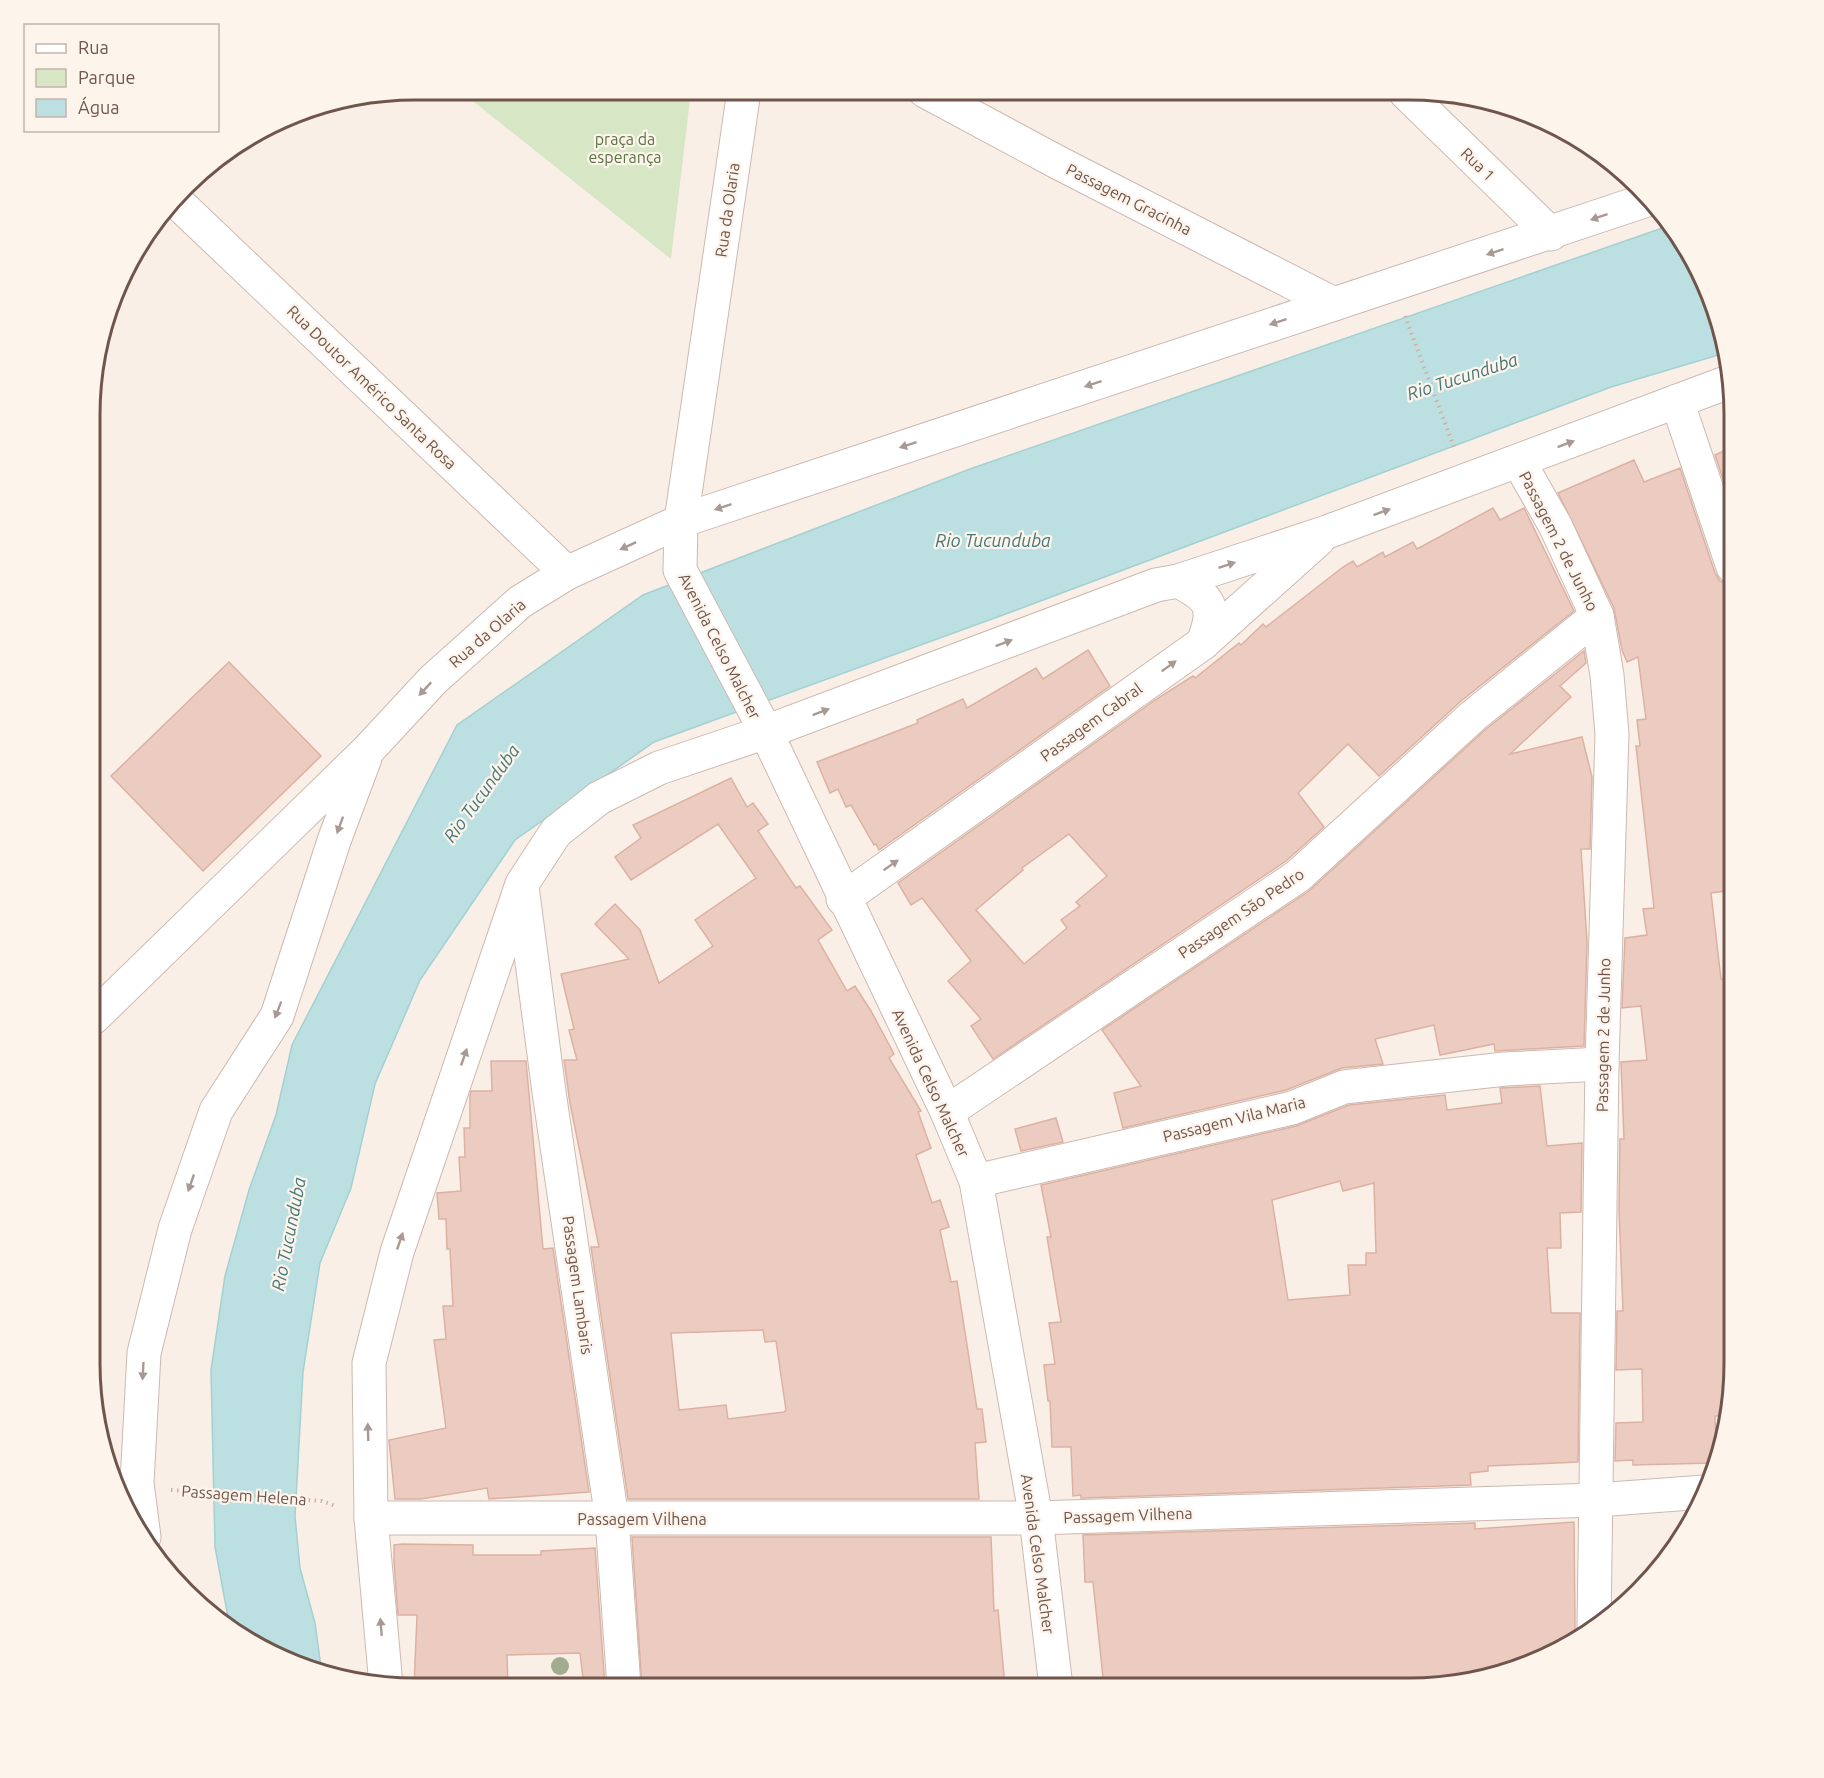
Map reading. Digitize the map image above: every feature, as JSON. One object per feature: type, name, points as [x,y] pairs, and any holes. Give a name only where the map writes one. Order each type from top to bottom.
[{"type":"street","name":"Rua da Olaria","points":[[100,1011],[368,750],[433,680],[520,602],[567,573],[681,521],[743,101]]},
{"type":"street","name":"Passagem Gracinha","points":[[944,101],[1334,304]]},
{"type":"street","name":"Rua 1","points":[[1414,101],[1551,234]]},
{"type":"street","points":[[681,521],[1551,234],[1640,203]]},
{"type":"street","name":"Rua Doutor Américo Santa Rosa","points":[[181,206],[567,573]]},
{"type":"street","points":[[385,1676],[370,1518],[369,1363],[397,1252],[522,884],[555,832],[599,798],[659,768],[761,724],[1156,585],[1178,581],[1328,532],[1722,384]]},
{"type":"street","points":[[1677,401],[1724,520]]},
{"type":"street","name":"Passagem 2 de Junho","points":[[1519,462],[1555,525],[1597,616],[1607,675],[1612,734],[1602,1064],[1598,1500],[1594,1616]]},
{"type":"street","name":"Avenida Celso Malcher","points":[[681,521],[680,570],[761,724],[947,1112],[976,1181],[1035,1518],[1055,1678]]},
{"type":"street","name":"Passagem Cabral","points":[[843,899],[1203,643],[1328,532]]},
{"type":"street","points":[[1178,581],[1202,593],[1210,608],[1210,625],[1203,643]]},
{"type":"street","name":"Passagem São Pedro","points":[[947,1112],[1298,876],[1464,724],[1597,616]]},
{"type":"street","points":[[142,1518],[138,1482],[144,1353],[175,1229],[216,1111],[277,1016],[335,838],[368,750]]},
{"type":"street","name":"Passagem Lambaris","points":[[522,884],[549,1092],[612,1519],[623,1678]]},
{"type":"street","name":"Passagem Vila Maria","points":[[976,1181],[1292,1108],[1344,1087],[1373,1082],[1416,1081],[1505,1069],[1602,1064]]},
{"type":"street","name":"Passagem Vilhena","points":[[370,1518],[1035,1518],[1598,1500],[1695,1493]]},
{"type":"path","points":[[1401,305],[1458,457]]},
{"type":"path","name":"Passagem Helena","points":[[138,1482],[322,1502]]},
{"type":"green space","name":"praça da esperança","points":[[473,101],[690,101],[671,259]]},
{"type":"water","name":"Rio Tucunduba","points":[[1661,228],[1691,276],[1707,315],[1717,355],[1611,387],[1003,615],[654,742],[515,840],[420,980],[375,1084],[351,1188],[320,1263],[303,1372],[295,1516],[300,1568],[315,1623],[320,1663],[276,1645],[258,1635],[227,1614],[215,1547],[211,1370],[225,1276],[249,1190],[276,1115],[292,1045],[457,725],[643,595],[970,469]]},
{"type":"building","points":[[1724,451],[1724,482],[1715,455]]},
{"type":"building","points":[[1634,460],[1644,482],[1680,468],[1715,573],[1720,581],[1724,582],[1724,891],[1711,893],[1721,979],[1724,979],[1724,1362],[1721,1403],[1719,1416],[1715,1416],[1716,1432],[1707,1463],[1633,1465],[1633,1460],[1615,1461],[1616,1423],[1643,1422],[1642,1369],[1616,1370],[1617,1311],[1623,1311],[1619,1210],[1620,1139],[1624,1139],[1621,1062],[1647,1060],[1641,1006],[1622,1008],[1625,938],[1647,935],[1643,909],[1654,908],[1636,746],[1640,746],[1637,720],[1646,719],[1638,657],[1627,662],[1622,650],[1614,608],[1558,493]]},
{"type":"building","points":[[1493,508],[1500,520],[1524,508],[1574,611],[1461,701],[1379,776],[1348,744],[1298,793],[1324,827],[1286,861],[993,1059],[971,1026],[981,1019],[948,981],[971,961],[922,898],[911,905],[898,883],[1155,700],[1193,676],[1195,678],[1239,643],[1241,645],[1263,624],[1266,627],[1343,567],[1353,561],[1357,567],[1383,552],[1385,557],[1413,542],[1417,549]],"holes":[[[1069,834],[1107,876],[1076,902],[1080,906],[1061,920],[1067,928],[1024,964],[976,910],[1023,870],[1022,868]]]},
{"type":"building","points":[[1088,650],[1110,686],[879,850],[851,805],[846,807],[838,789],[830,793],[817,762],[918,723],[917,720],[963,699],[967,708],[1036,668],[1043,679]]},
{"type":"building","points":[[1584,651],[1586,663],[1560,686],[1571,697],[1510,754],[1582,737],[1592,777],[1590,849],[1581,849],[1587,942],[1584,1046],[1495,1051],[1494,1044],[1440,1055],[1434,1025],[1375,1039],[1383,1064],[1342,1068],[1286,1090],[1123,1128],[1114,1093],[1141,1086],[1102,1030],[1309,891],[1485,730]]},
{"type":"building","points":[[229,662],[321,756],[203,871],[111,776]]},
{"type":"building","points":[[731,778],[747,807],[753,803],[768,824],[758,831],[796,888],[800,886],[832,930],[818,940],[847,991],[855,986],[871,1011],[894,1054],[889,1058],[921,1111],[918,1112],[931,1148],[916,1155],[932,1203],[940,1200],[949,1227],[940,1230],[951,1282],[957,1281],[977,1409],[982,1409],[986,1442],[975,1443],[979,1499],[628,1499],[591,1247],[599,1247],[570,1103],[564,1060],[577,1060],[569,1030],[574,1029],[561,974],[629,959],[595,924],[615,904],[640,930],[659,983],[713,946],[695,920],[756,878],[718,824],[631,880],[615,857],[641,838],[633,825]],"holes":[[[763,1330],[765,1342],[776,1341],[786,1410],[784,1412],[728,1419],[726,1405],[679,1410],[671,1333]]]},
{"type":"building","points":[[491,1061],[526,1061],[543,1249],[553,1248],[589,1492],[489,1499],[487,1488],[421,1499],[395,1499],[389,1440],[446,1428],[434,1340],[446,1339],[443,1306],[453,1306],[446,1219],[439,1219],[437,1193],[461,1191],[459,1157],[465,1157],[464,1128],[470,1128],[471,1091],[492,1091]]},
{"type":"building","points":[[1540,1086],[1547,1146],[1582,1143],[1581,1212],[1560,1213],[1561,1248],[1547,1248],[1551,1313],[1580,1313],[1578,1462],[1488,1466],[1488,1471],[1470,1473],[1471,1485],[1081,1498],[1081,1495],[1073,1496],[1071,1447],[1052,1447],[1050,1401],[1048,1401],[1044,1365],[1055,1364],[1049,1323],[1061,1322],[1047,1237],[1051,1237],[1041,1185],[1296,1126],[1349,1105],[1445,1095],[1447,1110],[1502,1103],[1500,1088]],"holes":[[[1340,1181],[1343,1191],[1374,1183],[1376,1253],[1366,1253],[1366,1265],[1348,1265],[1350,1295],[1288,1300],[1272,1200]]]},
{"type":"building","points":[[1056,1118],[1063,1142],[1021,1151],[1015,1129]]},
{"type":"building","points":[[1574,1522],[1575,1629],[1548,1645],[1509,1661],[1449,1675],[1408,1678],[1103,1678],[1093,1582],[1085,1582],[1083,1535],[1475,1523],[1475,1529]]},
{"type":"building","points":[[632,1537],[991,1537],[994,1611],[998,1610],[1004,1678],[641,1678]]},
{"type":"building","points":[[394,1545],[473,1545],[473,1555],[541,1555],[541,1551],[595,1548],[604,1678],[583,1678],[580,1653],[507,1655],[508,1678],[414,1678],[417,1615],[398,1615]]}]
